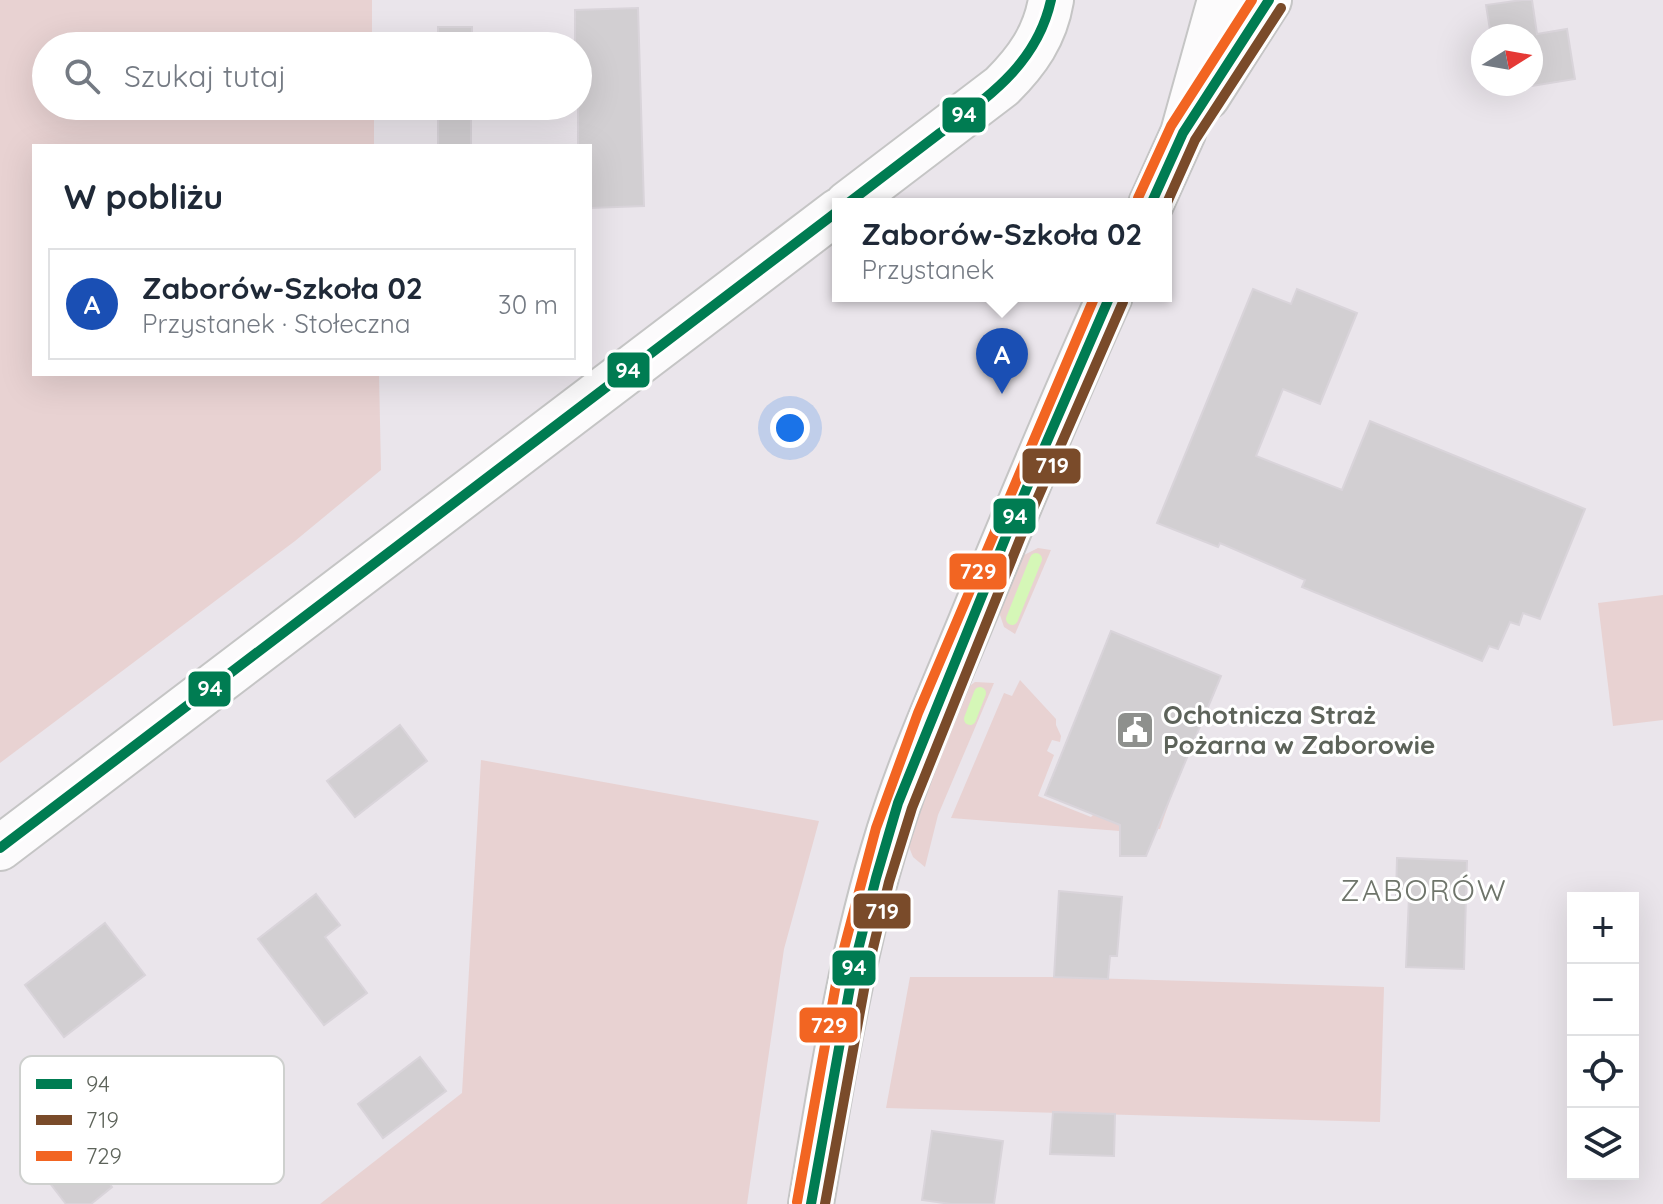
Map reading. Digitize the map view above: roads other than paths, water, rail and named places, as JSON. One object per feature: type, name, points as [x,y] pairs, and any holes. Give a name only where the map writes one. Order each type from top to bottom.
[{"type":"main road","points":[[855,198],[1002,86],[1020,68],[1036,46],[1051,0]]},
{"type":"main road","points":[[1183,133],[1220,0]]},
{"type":"main road","points":[[1154,198],[1183,133],[1269,0]]},
{"type":"main road","points":[[0,848],[832,216]]},
{"type":"main road","points":[[811,1204],[842,1019],[889,832],[923,737],[1069,386],[1107,302]]},
{"type":"waterway","points":[[1012,619],[1036,559]]},
{"type":"waterway","points":[[970,719],[980,693]]},
{"type":"place","name":"Zaborów-Szkoła 02","points":[[1002,394]]},
{"type":"place","name":"Ochotnicza Straż Pożarna w Zaborowie","points":[[1135,730]]},
{"type":"district","name":"ZABORÓW","points":[[1424,891]]}]
